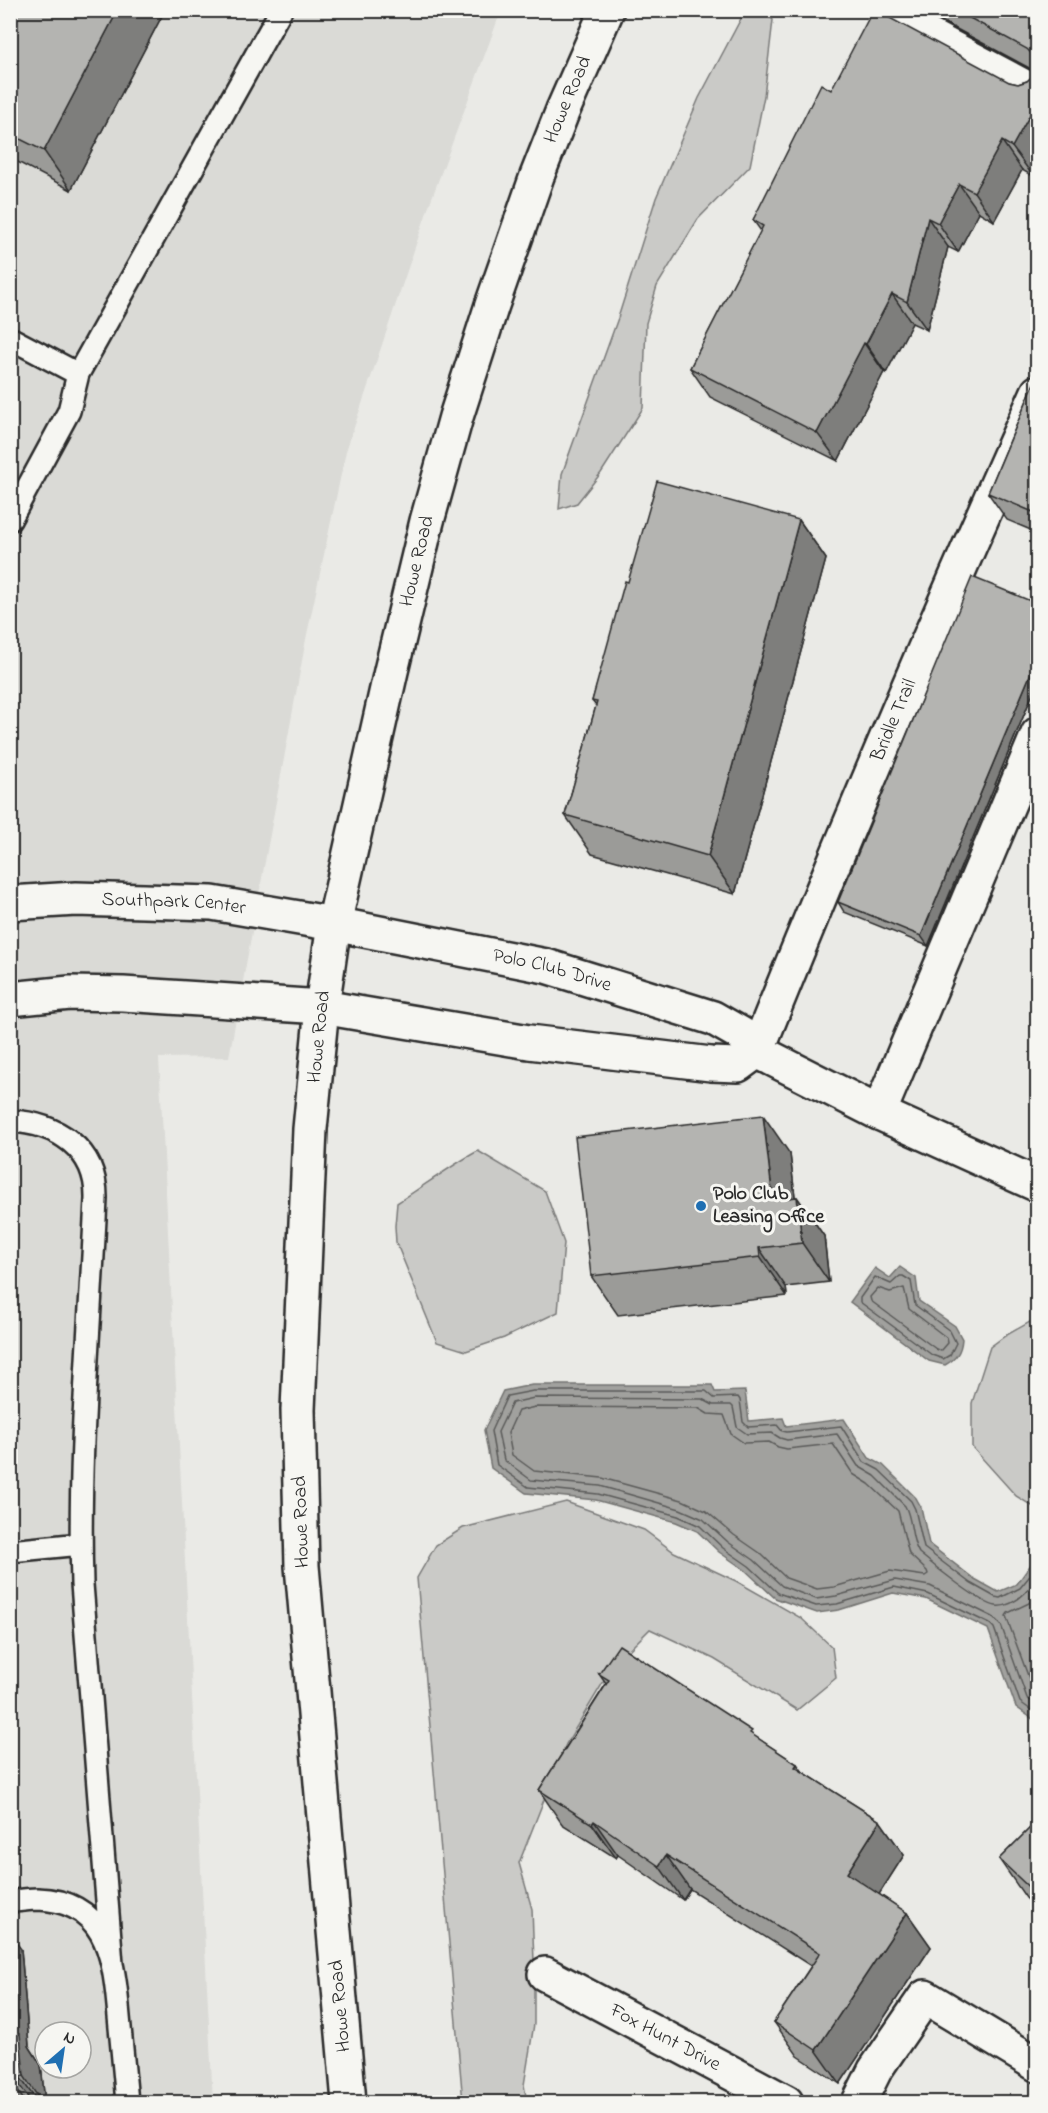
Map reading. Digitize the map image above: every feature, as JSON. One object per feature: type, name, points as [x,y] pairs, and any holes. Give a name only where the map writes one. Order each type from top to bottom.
[{"type":"street","name":"Howe Road","points":[[349,2103],[302,1566],[298,1410],[310,1129],[322,1007],[334,924],[391,671],[456,417],[537,176],[562,110],[608,10]]},
{"type":"street","points":[[903,22],[1038,94]]},
{"type":"street","name":"Bridle Trail","points":[[757,1051],[836,855],[953,582],[1038,393]]},
{"type":"street","points":[[879,1113],[1038,734]]},
{"type":"street","name":"Southpark Center","points":[[10,903],[98,899],[212,903],[334,924]]},
{"type":"street","name":"Polo Club Drive","points":[[334,924],[546,966],[714,1018],[741,1034],[757,1051],[879,1113],[1038,1185]]},
{"type":"street","points":[[10,999],[70,993],[123,994],[322,1007],[529,1042],[669,1060],[738,1065],[757,1051]]},
{"type":"street","name":"Fox Hunt Drive","points":[[545,1974],[786,2103]]},
{"type":"street","points":[[859,2103],[874,2070],[925,1996],[1038,2066]]},
{"type":"lane","points":[[10,520],[69,411],[78,374],[281,10]]},
{"type":"lane","points":[[10,338],[78,374]]},
{"type":"lane","points":[[10,1121],[28,1122],[47,1127],[61,1135],[86,1155],[95,1179],[96,1199],[85,1408],[82,1584],[112,1964],[127,2103]]},
{"type":"lane","points":[[10,1551],[81,1544]]},
{"type":"lane","points":[[10,1902],[38,1899],[75,1907],[99,1928],[105,1939],[112,1964]]},
{"type":"shaded area","points":[[11,11],[501,11],[430,203],[346,451],[306,639],[229,1057],[159,1058],[213,2102],[11,2102]]},
{"type":"shaded area","points":[[745,11],[766,11],[773,20],[764,96],[750,166],[698,219],[657,286],[646,323],[643,408],[601,473],[577,503],[559,509],[562,474],[618,318],[656,198],[699,98]]},
{"type":"shaded area","points":[[478,1151],[545,1191],[564,1243],[558,1312],[504,1338],[466,1351],[437,1342],[396,1242],[395,1226],[397,1203]]},
{"type":"shaded area","points":[[1037,1318],[1037,1509],[1016,1496],[972,1447],[972,1403],[990,1347]]},
{"type":"shaded area","points":[[566,1502],[644,1530],[674,1552],[736,1581],[801,1618],[832,1647],[836,1678],[797,1710],[714,1659],[650,1629],[613,1666],[566,1744],[519,1863],[532,1909],[534,1962],[534,2024],[524,2085],[527,2102],[463,2102],[417,1578],[436,1545],[463,1528]]},
{"type":"water","points":[[900,1267],[916,1278],[919,1301],[955,1326],[962,1339],[957,1355],[945,1365],[929,1361],[850,1302],[875,1268],[890,1278]]},
{"type":"water","points":[[532,1385],[712,1385],[715,1392],[745,1391],[749,1421],[783,1418],[786,1426],[844,1419],[869,1458],[883,1465],[916,1498],[921,1507],[929,1544],[973,1578],[998,1592],[1017,1584],[1037,1556],[1037,1722],[1016,1707],[988,1629],[926,1599],[893,1593],[839,1610],[817,1613],[775,1598],[697,1531],[676,1522],[596,1500],[526,1493],[491,1468],[484,1430],[503,1391]]},
{"type":"building","points":[[10,10],[118,10],[44,151],[10,134]]},
{"type":"building","points":[[873,10],[1009,82],[1018,84],[1027,81],[1035,74],[1037,64],[1034,56],[1027,49],[955,10],[1038,10],[1038,100],[1012,147],[1002,141],[974,192],[959,184],[938,223],[928,218],[907,302],[892,294],[817,433],[690,368],[763,226],[753,220],[821,84],[831,90]]},
{"type":"building","points":[[1038,374],[1038,514],[988,493]]},
{"type":"building","points":[[657,481],[799,520],[708,856],[565,815],[597,702],[592,701],[625,581],[628,582]]},
{"type":"building","points":[[972,577],[1038,604],[1038,656],[921,936],[838,902]]},
{"type":"building","points":[[1038,977],[1038,998],[1030,995]]},
{"type":"building","name":"Polo Club Leasing Office","points":[[763,1115],[773,1200],[797,1197],[802,1243],[759,1248],[760,1257],[591,1276],[575,1137]]},
{"type":"building","points":[[619,1645],[752,1731],[750,1733],[797,1764],[795,1767],[880,1821],[847,1873],[907,1913],[816,2050],[774,2022],[820,1953],[666,1855],[659,1866],[594,1821],[592,1824],[539,1790],[609,1680],[599,1674]]},
{"type":"building","points":[[1038,1820],[1038,1896],[999,1859]]},
{"type":"building","points":[[10,2024],[14,2024],[15,2034],[20,2034],[24,2076],[20,2077],[20,2086],[15,2087],[16,2103],[10,2103]]},
{"type":"place","name":"Polo Club Leasing Office","points":[[701,1206]]}]
